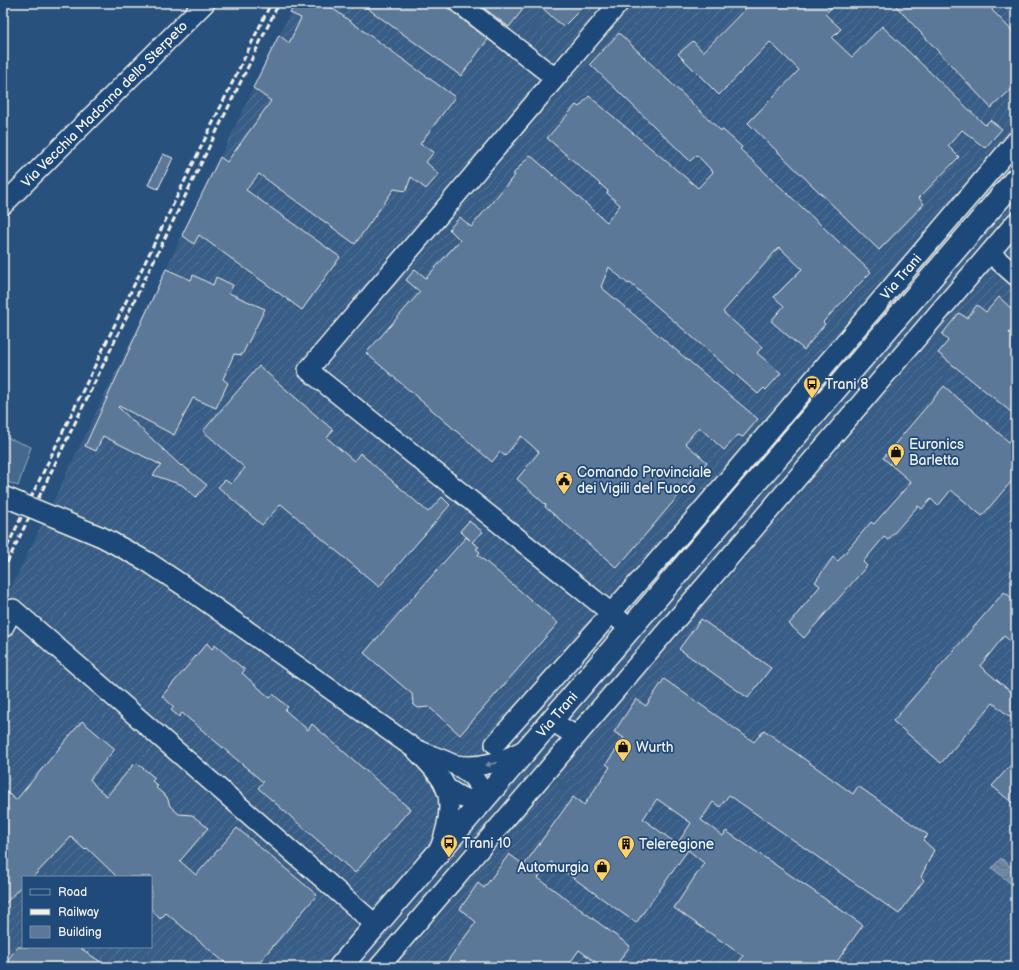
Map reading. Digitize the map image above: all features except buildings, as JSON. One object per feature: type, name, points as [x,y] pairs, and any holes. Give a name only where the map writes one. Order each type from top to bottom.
[{"type":"main road","name":"Via Trani","points":[[340,967],[439,853],[550,720],[806,425],[1016,179]]},
{"type":"street","name":"Via Vecchia Madonna dello Sterpeto","points":[[3,205],[205,3]]},
{"type":"street","points":[[459,3],[556,78]]},
{"type":"street","points":[[619,3],[308,370],[630,629]]},
{"type":"street","name":"Via Trani","points":[[495,744],[698,515],[1016,141]]},
{"type":"street","points":[[379,967],[1016,222]]},
{"type":"street","points":[[990,253],[1016,276]]},
{"type":"street","points":[[786,412],[806,425]]},
{"type":"street","points":[[774,462],[797,478]]},
{"type":"street","points":[[3,496],[102,537],[148,562],[415,749],[466,771],[474,777],[481,788],[483,800],[473,801],[464,799],[445,787],[415,749]]},
{"type":"street","points":[[3,628],[12,609],[376,925]]},
{"type":"street","points":[[550,720],[576,736]]},
{"type":"street","points":[[450,764],[466,766],[488,765],[500,762],[527,748]]},
{"type":"street","points":[[439,853],[448,816],[448,801],[445,787]]},
{"type":"street","points":[[402,896],[426,912]]},
{"type":"shaded area","points":[[295,3],[1016,3],[1016,967],[3,967],[3,604]]},
{"type":"shaded area","points":[[3,436],[31,447],[18,486],[3,480]]},
{"type":"water","points":[[1001,858],[1011,867],[1016,861],[1016,867],[1013,870],[1016,873],[1016,888],[992,868]]},
{"type":"railway","points":[[3,555],[271,3]]},
{"type":"railway","points":[[3,571],[279,3]]},
{"type":"place","name":"Trani 8","points":[[812,399]]},
{"type":"place","name":"Euronics Barletta","points":[[896,467]]},
{"type":"place","name":"Comando Provinciale dei Vigili del Fuoco","points":[[564,495]]},
{"type":"place","name":"Wurth","points":[[623,762]]},
{"type":"place","name":"Trani 10","points":[[449,858]]},
{"type":"place","name":"Teleregione","points":[[626,859]]},
{"type":"place","name":"Automurgia","points":[[602,882]]}]
